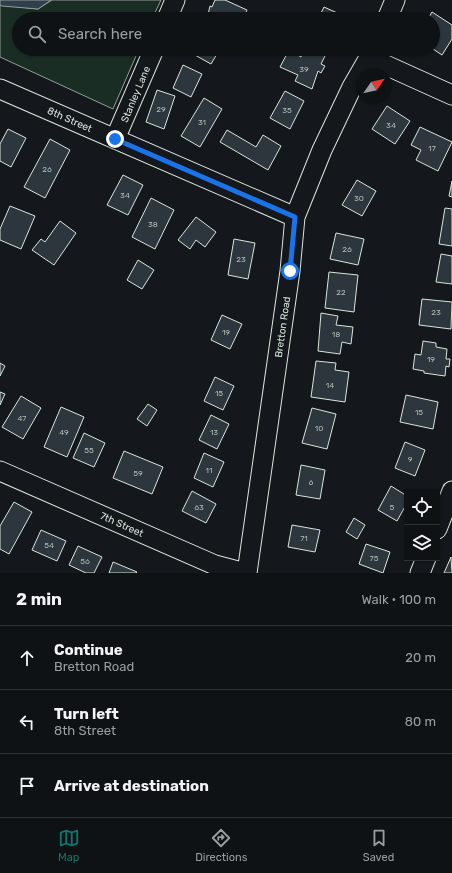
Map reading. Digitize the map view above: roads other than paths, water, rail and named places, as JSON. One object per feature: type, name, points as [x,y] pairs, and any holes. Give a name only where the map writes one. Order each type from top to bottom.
[{"type":"street","points":[[170,12],[175,0]]},
{"type":"street","points":[[390,12],[396,0]]},
{"type":"street","name":"Stanley Lane","points":[[115,139],[151,56]]},
{"type":"street","name":"Bretton Road","points":[[246,573],[290,271],[295,217],[322,150],[352,87],[371,56]]},
{"type":"street","points":[[376,56],[452,95]]},
{"type":"street","name":"8th Street","points":[[0,89],[295,217]]},
{"type":"street","name":"7th Street","points":[[0,470],[215,565],[246,573]]},
{"type":"street","points":[[439,525],[452,490]]},
{"type":"street","points":[[420,573],[425,561]]},
{"type":"water","points":[[0,0],[51,0],[38,9],[2,6],[0,5]]}]
